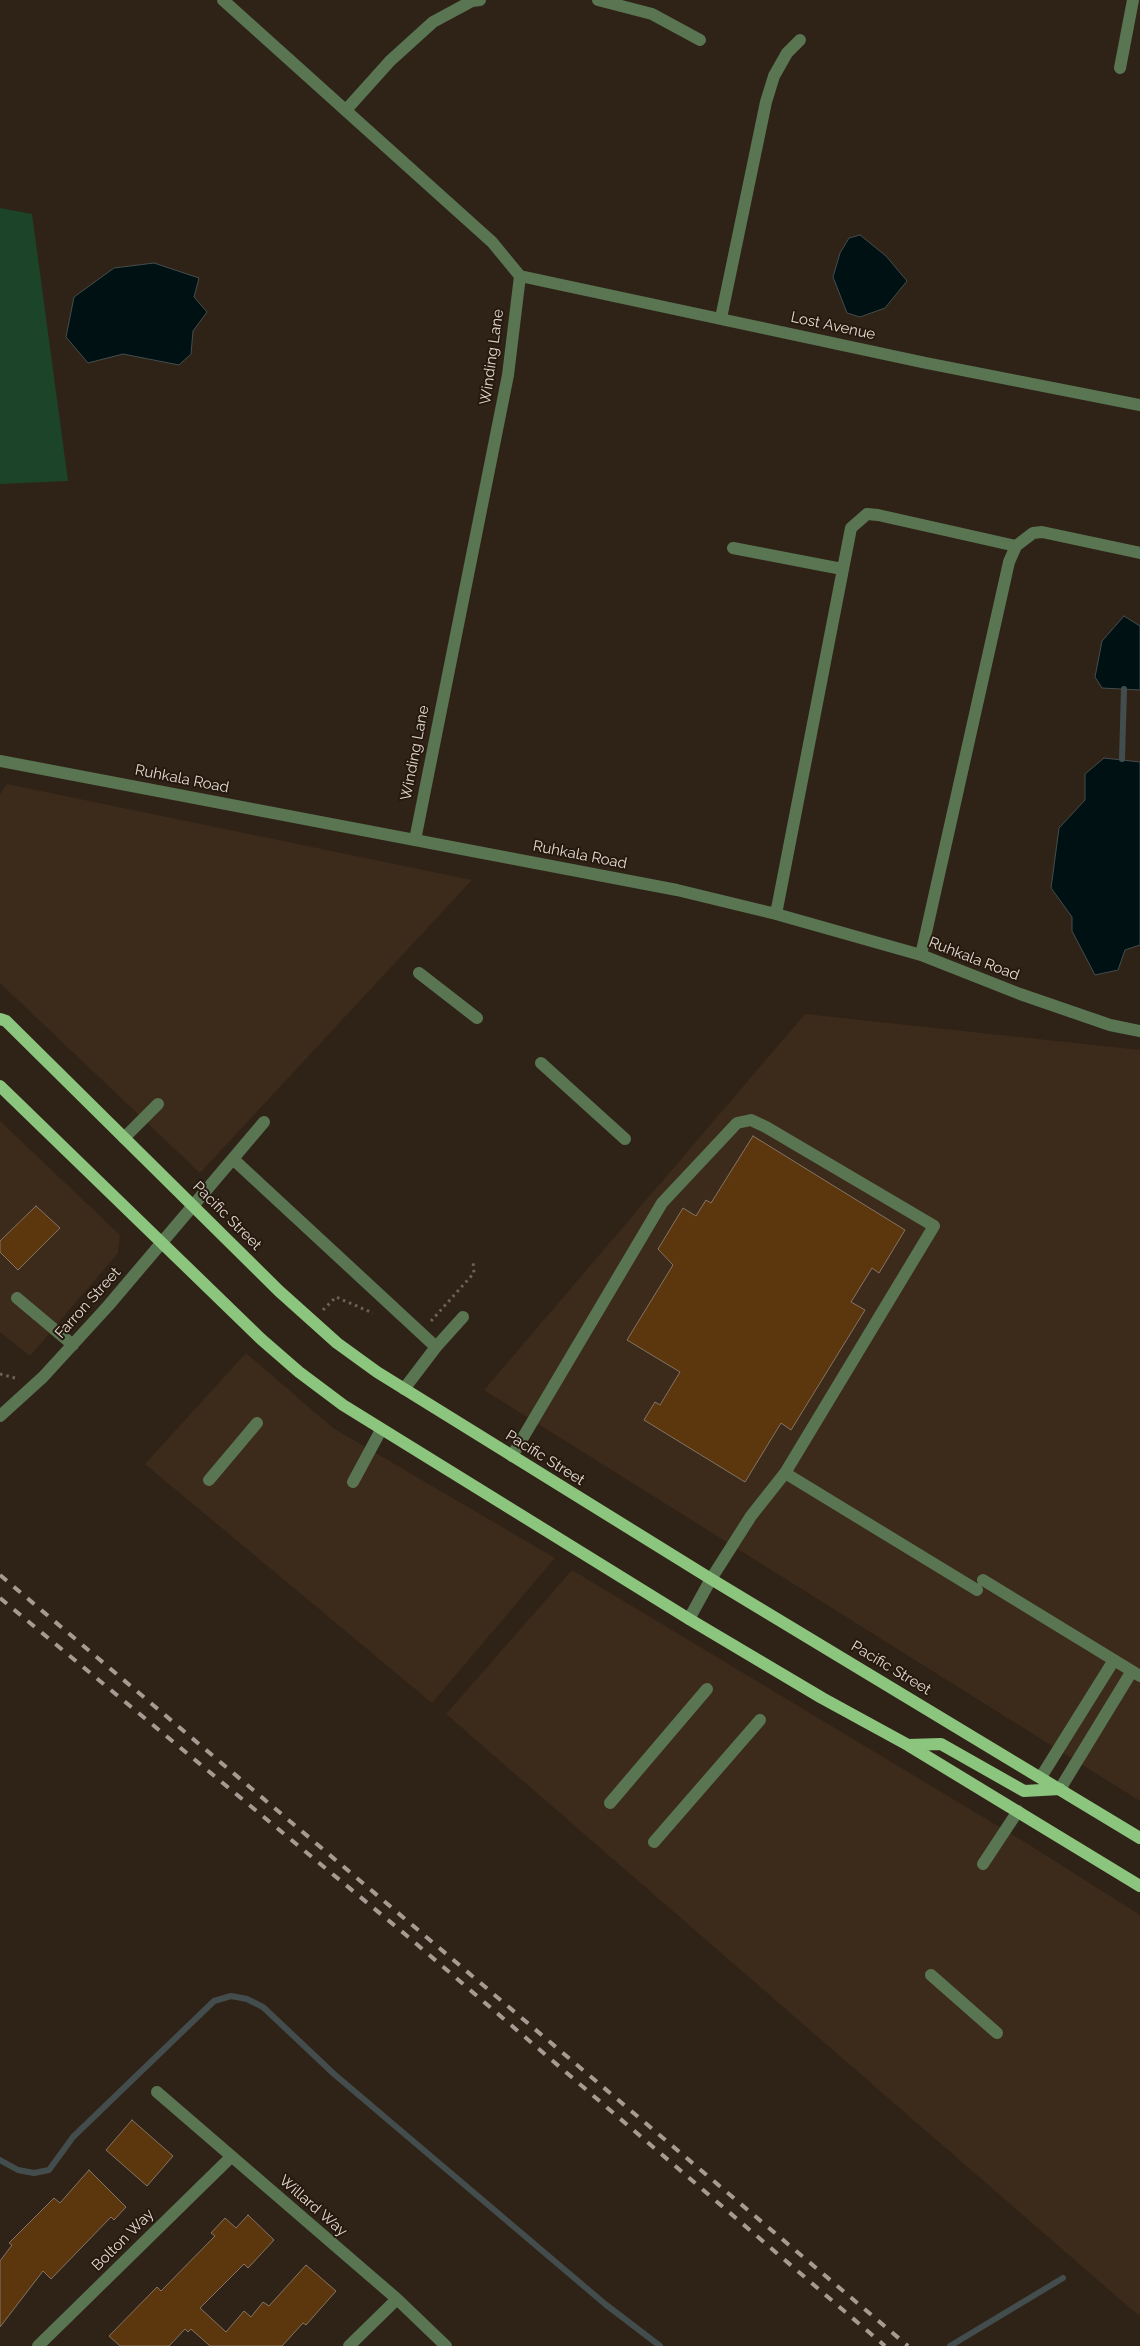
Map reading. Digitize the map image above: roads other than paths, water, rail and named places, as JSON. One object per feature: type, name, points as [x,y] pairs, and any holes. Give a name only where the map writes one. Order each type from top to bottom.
[{"type":"main road","name":"Pacific Street","points":[[0,1019],[6,1021],[194,1205],[279,1292],[319,1327],[377,1372],[711,1579],[1140,1838]]},
{"type":"main road","points":[[0,1086],[161,1243],[298,1372],[381,1430],[690,1619],[822,1698],[908,1745],[1140,1886]]},
{"type":"main road","points":[[908,1745],[941,1744],[1024,1792],[1060,1788]]},
{"type":"street","points":[[223,0],[492,242],[520,276]]},
{"type":"street","points":[[346,110],[390,61],[433,22],[472,2],[480,0]]},
{"type":"street","points":[[598,0],[652,14],[700,40]]},
{"type":"street","points":[[1120,68],[1133,0]]},
{"type":"street","points":[[721,318],[766,102],[774,76],[787,53],[800,40]]},
{"type":"street","name":"Lost Avenue","points":[[520,276],[916,360],[1140,405]]},
{"type":"street","name":"Winding Lane","points":[[415,840],[508,375],[520,276]]},
{"type":"street","points":[[776,914],[850,528],[867,514],[1016,546]]},
{"type":"street","points":[[921,955],[1009,562],[1016,546],[1033,533],[1042,532],[1140,553]]},
{"type":"street","points":[[732,548],[842,569]]},
{"type":"street","name":"Ruhkala Road","points":[[0,762],[678,890],[776,914],[921,955],[1020,994],[1110,1024],[1140,1031]]},
{"type":"street","points":[[420,973],[477,1018]]},
{"type":"street","points":[[541,1064],[625,1138]]},
{"type":"street","points":[[124,1138],[158,1104]]},
{"type":"street","points":[[512,1456],[662,1203],[737,1123],[751,1120],[766,1127],[934,1226],[785,1472],[751,1516],[711,1579],[690,1619]]},
{"type":"street","name":"Farron Street","points":[[0,1416],[43,1377],[72,1345],[264,1122]]},
{"type":"street","points":[[233,1159],[436,1347]]},
{"type":"street","points":[[17,1298],[72,1345]]},
{"type":"street","points":[[404,1389],[436,1347],[463,1317]]},
{"type":"street","points":[[209,1480],[257,1422]]},
{"type":"street","points":[[353,1482],[381,1430]]},
{"type":"street","points":[[785,1472],[1136,1673],[1060,1788]]},
{"type":"street","points":[[1041,1777],[1114,1660]]},
{"type":"street","points":[[610,1803],[707,1689]]},
{"type":"street","points":[[654,1842],[760,1720]]},
{"type":"street","points":[[983,1864],[1018,1811]]},
{"type":"street","points":[[931,1975],[998,2033]]},
{"type":"street","name":"Willard Way","points":[[157,2092],[396,2299],[446,2346]]},
{"type":"street","name":"Bolton Way","points":[[38,2346],[231,2156]]},
{"type":"street","points":[[349,2346],[396,2299]]},
{"type":"waterway","points":[[1122,759],[1124,689]]},
{"type":"waterway","points":[[0,2160],[18,2170],[34,2173],[49,2170],[73,2137],[214,2001],[231,1996],[247,1999],[263,2007],[334,2074],[605,2304],[660,2346]]},
{"type":"waterway","points":[[950,2346],[1063,2278]]},
{"type":"railway","points":[[0,1575],[908,2346]]},
{"type":"railway","points":[[0,1598],[406,1935],[885,2346]]}]
